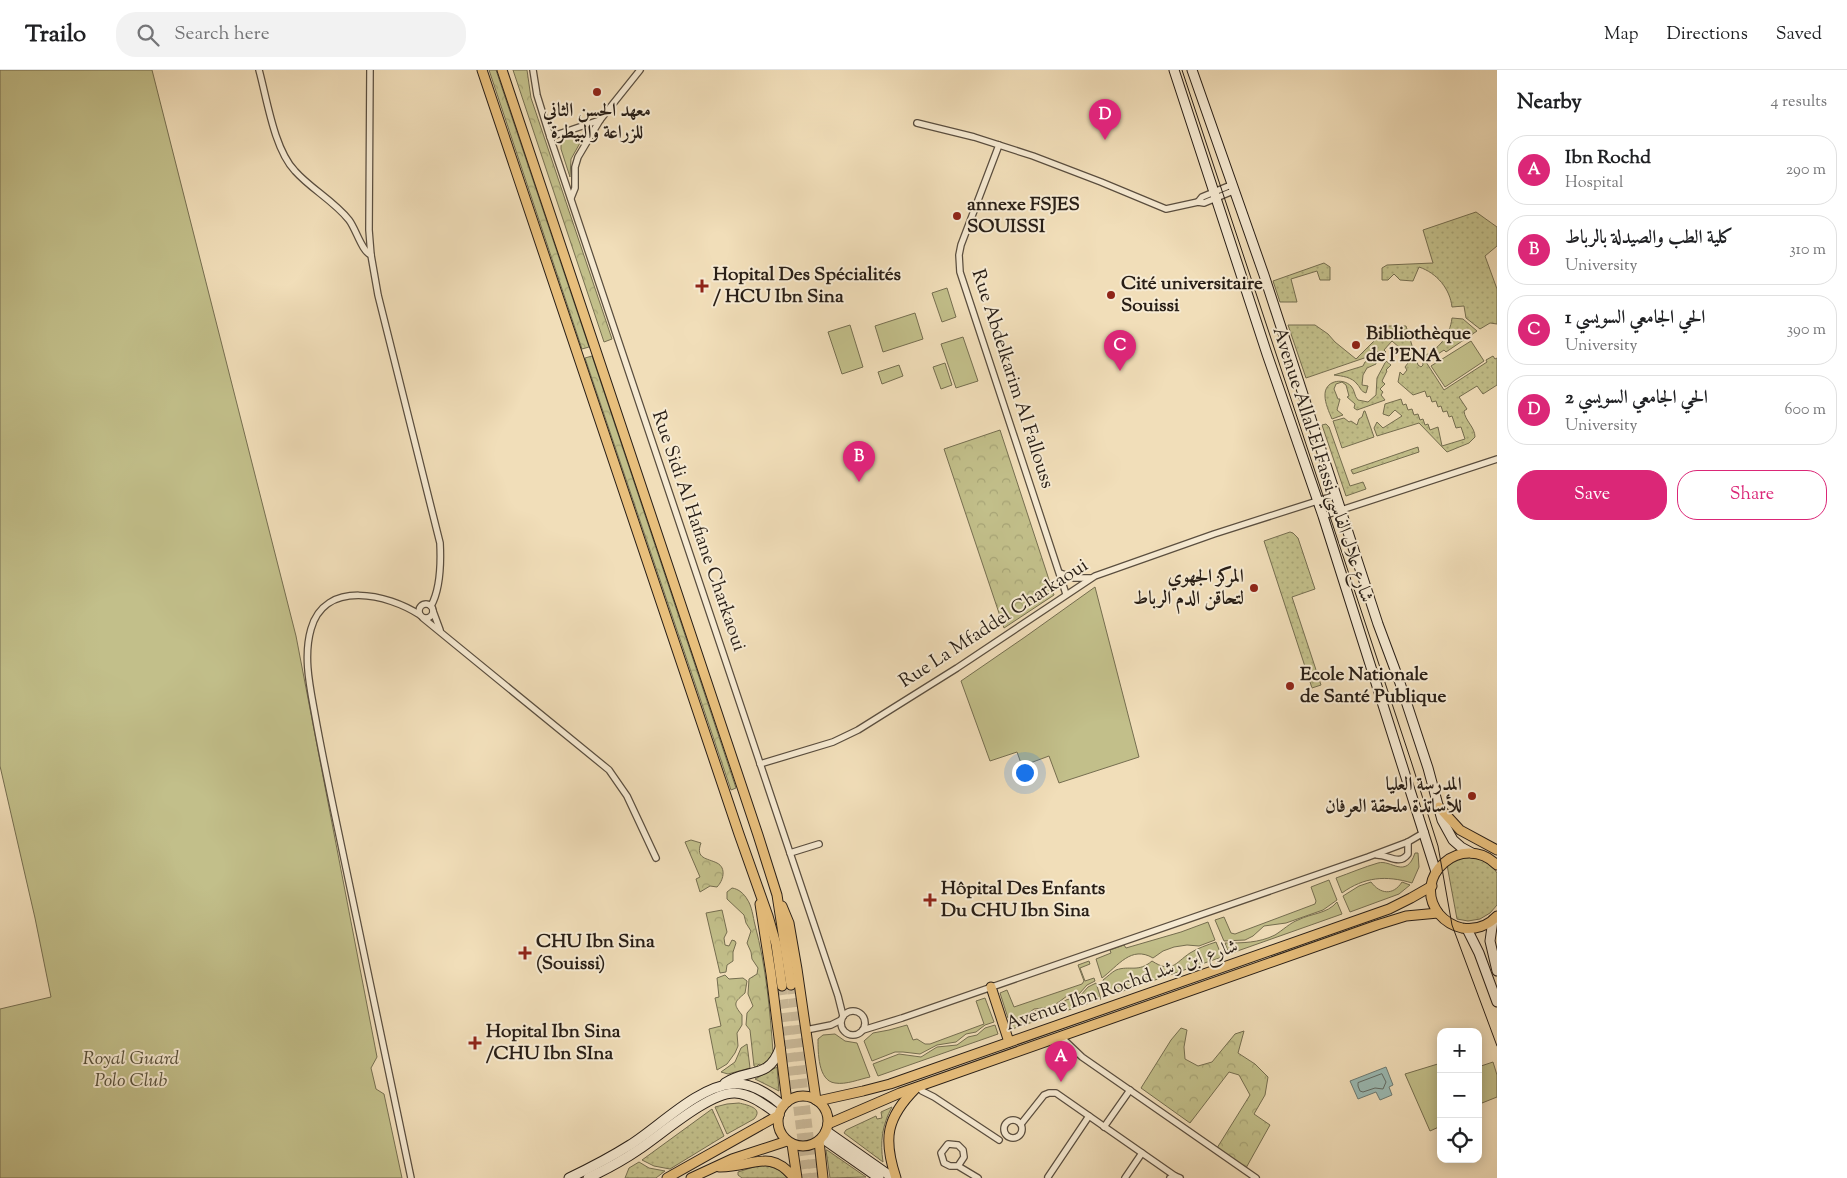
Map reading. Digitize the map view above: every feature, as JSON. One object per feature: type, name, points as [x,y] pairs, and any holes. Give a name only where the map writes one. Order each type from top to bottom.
[{"type":"main road","points":[[482,70],[768,916],[787,985],[777,895]]},
{"type":"main road","points":[[502,70],[777,895],[784,908],[790,930],[817,1100],[827,1114],[824,1133],[823,1178]]},
{"type":"main road","points":[[1439,807],[1460,830],[1497,850]]},
{"type":"main road","points":[[1495,918],[1478,928],[1467,929],[1452,925],[1438,913],[1433,903],[1432,886],[1436,872],[1444,862],[1454,856],[1472,853],[1497,858]]},
{"type":"main road","points":[[1486,856],[1497,865]]},
{"type":"main road","name":"Avenue Ibn Rochd شارع ابن رشد","points":[[817,1100],[856,1093],[890,1084],[1389,909],[1432,886]]},
{"type":"main road","points":[[760,896],[761,917],[771,974],[780,1048],[782,1110],[779,1129],[790,1143],[795,1178]]},
{"type":"main road","name":"Avenue Ibn Rochd شارع ابن رشد","points":[[824,1133],[881,1100],[918,1086],[1401,917],[1438,913]]},
{"type":"main road","points":[[990,987],[1010,1042]]},
{"type":"main road","points":[[895,1178],[889,1153],[889,1131],[897,1110],[904,1099],[918,1086]]},
{"type":"main road","points":[[667,1178],[782,1110],[798,1096],[817,1100]]},
{"type":"main road","points":[[691,1178],[750,1152],[790,1143],[808,1146],[824,1133]]},
{"type":"main road","points":[[714,1167],[732,1167],[762,1160],[772,1161],[784,1167],[795,1178]]},
{"type":"street","points":[[259,70],[278,142],[284,157],[298,175],[345,215],[358,234],[366,252],[371,255]]},
{"type":"street","points":[[370,70],[371,105],[368,167],[371,255],[378,295],[437,530],[440,556],[436,596],[430,616],[422,617]]},
{"type":"street","name":"Rue Sidi Al Hafiane Charkaoui","points":[[533,70],[537,95],[550,137],[839,997],[842,1018]]},
{"type":"street","points":[[571,198],[576,183],[576,162],[600,120],[640,70]]},
{"type":"street","name":"Avenue Allal El Fassi شارع علال الفاسي","points":[[1174,70],[1318,500],[1425,832],[1436,872]]},
{"type":"street","name":"Avenue Allal El Fassi شارع علال الفاسي","points":[[1192,70],[1264,275],[1378,624],[1400,683],[1439,807],[1449,834],[1457,844],[1472,853]]},
{"type":"street","points":[[550,137],[600,120]]},
{"type":"street","points":[[917,122],[999,145],[1092,178],[1166,209],[1198,202],[1202,197],[1232,188]]},
{"type":"street","name":"Rue Abdelkarim Al Fallouss","points":[[999,145],[961,245],[959,255],[960,272],[1066,594]]},
{"type":"street","points":[[1323,516],[1497,459]]},
{"type":"street","name":"Rue La Mfaddel Charkaoui","points":[[760,764],[833,742],[858,730],[957,668],[1090,578],[1336,495]]},
{"type":"street","points":[[1060,573],[1074,578],[1090,578]]},
{"type":"street","points":[[422,617],[422,606],[432,595],[437,584]]},
{"type":"street","points":[[411,1178],[326,772],[310,685],[308,642],[314,622],[322,610],[336,600],[349,596],[366,595],[377,596],[405,607],[422,617],[609,770],[627,796],[656,858]]},
{"type":"street","points":[[405,607],[422,606],[432,608]]},
{"type":"street","points":[[432,608],[441,632]]},
{"type":"street","points":[[827,1026],[843,1029],[852,1035],[858,1034],[863,1030],[1368,857],[1408,842],[1425,832]]},
{"type":"street","points":[[1368,857],[1384,855],[1396,860],[1402,860],[1408,854],[1408,842]]},
{"type":"street","points":[[790,853],[819,844]]},
{"type":"street","points":[[1495,918],[1490,941],[1497,971]]},
{"type":"street","points":[[1467,929],[1479,952],[1497,1002]]},
{"type":"street","points":[[839,997],[844,1005],[852,1011],[881,1024]]},
{"type":"street","points":[[806,1030],[827,1026],[852,1011]]},
{"type":"street","points":[[863,1030],[865,1025],[864,1017]]},
{"type":"street","points":[[842,1018],[843,1029]]},
{"type":"street","points":[[1060,1036],[1082,1057],[1256,1178]]},
{"type":"street","points":[[569,1178],[631,1145],[698,1097],[736,1077],[765,1070],[775,1060],[780,1048]]},
{"type":"street","points":[[722,1086],[738,1084],[752,1086],[771,1097],[782,1110]]},
{"type":"street","points":[[918,1086],[922,1091],[999,1140]]},
{"type":"street","points":[[1104,1127],[1130,1090]]},
{"type":"street","points":[[588,1178],[622,1160],[687,1115],[724,1094],[736,1093],[747,1095],[782,1110]]},
{"type":"street","points":[[1021,1124],[1044,1095],[1056,1093],[1175,1177]]},
{"type":"street","points":[[1048,1177],[1089,1116]]},
{"type":"street","points":[[824,1133],[879,1178]]},
{"type":"street","points":[[824,1133],[895,1178]]},
{"type":"street","points":[[958,1166],[964,1157],[963,1150],[958,1145],[948,1144],[941,1153],[942,1160],[947,1165],[958,1166],[978,1178]]},
{"type":"street","points":[[1125,1178],[1142,1152]]},
{"type":"green space","name":"Royal Guard Polo Club","points":[[0,70],[152,70],[296,636],[377,1057],[371,1068],[376,1089],[384,1094],[402,1178],[0,1178],[0,1009],[51,997],[0,766]]},
{"type":"green space","points":[[489,70],[496,70],[589,347],[582,349]]},
{"type":"green space","points":[[513,70],[527,70],[531,98],[612,339],[604,342]]},
{"type":"green space","points":[[584,133],[571,159],[570,177],[561,149],[561,143],[566,139]]},
{"type":"green space","points":[[1476,212],[1497,227],[1497,246],[1485,256],[1497,289],[1497,324],[1490,323],[1480,329],[1466,318],[1464,306],[1452,307],[1449,294],[1442,282],[1426,270],[1419,267],[1413,281],[1400,280],[1394,274],[1388,280],[1382,280],[1382,268],[1387,265],[1433,263],[1423,230]]},
{"type":"green space","points":[[1324,263],[1330,267],[1330,280],[1320,280],[1317,271],[1291,279],[1297,302],[1280,302],[1273,281]]},
{"type":"green space","points":[[947,288],[956,317],[942,322],[932,293]]},
{"type":"green space","points":[[915,313],[923,339],[883,352],[875,326]]},
{"type":"green space","points":[[1452,318],[1463,319],[1477,331],[1446,352],[1444,350],[1426,362],[1444,390],[1487,362],[1486,360],[1493,356],[1495,359],[1497,358],[1497,385],[1483,394],[1477,386],[1459,397],[1467,409],[1464,411],[1465,415],[1475,433],[1475,437],[1469,443],[1447,452],[1419,423],[1377,436],[1374,428],[1377,422],[1383,428],[1402,416],[1395,410],[1389,416],[1383,414],[1385,404],[1401,399],[1403,405],[1406,404],[1408,410],[1412,409],[1414,415],[1418,414],[1420,420],[1423,419],[1425,425],[1428,424],[1430,430],[1438,427],[1442,446],[1465,439],[1461,427],[1456,428],[1452,416],[1449,417],[1447,411],[1443,412],[1441,406],[1438,407],[1436,401],[1432,402],[1430,396],[1427,397],[1425,391],[1413,395],[1398,382],[1400,372],[1403,375],[1407,370],[1405,367],[1408,363],[1405,361],[1409,356],[1392,341],[1384,350],[1386,352],[1384,354],[1374,350],[1373,355],[1306,378],[1288,325],[1315,325],[1356,359],[1379,336],[1374,332],[1380,326],[1406,326],[1418,365],[1421,367],[1423,365],[1422,357],[1438,346],[1446,336]]},
{"type":"green space","points":[[850,325],[863,367],[842,374],[828,332]]},
{"type":"green space","points":[[963,337],[978,381],[956,388],[941,344]]},
{"type":"green space","points":[[1471,341],[1484,361],[1445,387],[1431,366]]},
{"type":"green space","points":[[592,356],[736,788],[731,790],[585,358]]},
{"type":"green space","points":[[1372,359],[1376,361],[1376,364],[1367,368],[1363,375],[1362,385],[1368,386],[1366,393],[1347,377],[1334,375],[1363,366],[1365,362]]},
{"type":"green space","points":[[1386,361],[1391,365],[1386,370],[1382,381],[1385,384],[1380,389],[1383,392],[1381,395],[1385,400],[1357,410],[1354,408],[1355,404],[1347,397],[1349,396],[1346,385],[1342,382],[1336,384],[1334,389],[1338,399],[1340,399],[1337,410],[1343,415],[1332,419],[1325,399],[1327,387],[1339,381],[1347,383],[1358,400],[1368,402],[1376,395],[1377,378]]},
{"type":"green space","points":[[945,363],[952,385],[941,389],[933,367]]},
{"type":"green space","points":[[899,365],[903,376],[882,384],[878,372]]},
{"type":"green space","points":[[1364,411],[1374,437],[1342,448],[1333,421],[1344,418],[1357,425]]},
{"type":"green space","points":[[1326,424],[1329,427],[1350,486],[1363,482],[1366,489],[1346,496],[1322,425]]},
{"type":"green space","points":[[1000,430],[1054,595],[1004,628],[944,449]]},
{"type":"green space","points":[[1418,447],[1419,452],[1353,474],[1351,470]]},
{"type":"green space","points":[[1290,532],[1298,538],[1315,589],[1292,597],[1321,685],[1312,688],[1264,541]]},
{"type":"green space","points":[[1095,587],[1139,757],[1059,783],[1049,756],[1022,766],[1017,752],[990,761],[961,681]]},
{"type":"green space","points":[[691,840],[701,843],[700,852],[703,857],[717,863],[722,868],[722,878],[717,887],[710,886],[700,892],[696,879],[700,877],[685,842]]},
{"type":"green space","points":[[1415,853],[1418,853],[1419,867],[1412,883],[1384,878],[1376,879],[1359,884],[1342,893],[1336,878],[1378,863],[1403,867],[1411,861]]},
{"type":"green space","points":[[1462,857],[1479,858],[1493,867],[1497,873],[1497,905],[1490,913],[1480,919],[1468,921],[1457,919],[1447,865]]},
{"type":"green space","points":[[1329,880],[1337,900],[1323,910],[1286,923],[1264,926],[1253,936],[1245,940],[1224,941],[1215,920],[1224,917],[1231,933],[1235,934],[1315,904],[1316,901],[1311,887]]},
{"type":"green space","points":[[1371,882],[1378,889],[1386,892],[1395,890],[1402,882],[1410,885],[1399,894],[1350,912],[1343,896],[1359,886]]},
{"type":"green space","points":[[732,888],[737,889],[743,894],[750,905],[762,956],[767,988],[773,1052],[769,1060],[756,1067],[754,1066],[750,1030],[746,1025],[747,1013],[753,1006],[748,994],[749,979],[757,974],[758,968],[752,959],[747,943],[751,931],[744,915],[727,899],[727,892]]},
{"type":"green space","points":[[1337,902],[1342,914],[1229,954],[1225,943],[1250,942],[1269,938],[1295,921],[1329,909]]},
{"type":"green space","points":[[722,910],[727,932],[724,938],[725,945],[729,946],[732,940],[736,943],[733,961],[727,965],[726,972],[720,973],[706,913]]},
{"type":"green space","points":[[1208,922],[1215,940],[1199,946],[1174,947],[1163,951],[1153,958],[1138,954],[1131,955],[1102,978],[1096,959],[1111,953],[1110,950],[1124,945],[1126,948]]},
{"type":"green space","points":[[1216,942],[1222,957],[1114,994],[1112,991],[1109,992],[1110,995],[1108,996],[1103,980],[1116,970],[1142,967],[1152,961],[1164,967],[1173,966],[1193,951]]},
{"type":"green space","points":[[1089,961],[1090,964],[1080,968],[1085,981],[1094,978],[1095,981],[1087,985],[1079,994],[1067,996],[1052,1007],[1034,1009],[1021,1019],[1008,1018],[1000,993],[1007,990],[1014,1007],[1082,984],[1084,981],[1078,965]]},
{"type":"green space","points":[[725,975],[729,979],[743,978],[747,981],[745,993],[736,1003],[742,1015],[742,1025],[737,1033],[738,1046],[727,1064],[717,1070],[709,1029],[721,1026],[715,998],[719,997],[717,978]]},
{"type":"green space","points":[[1096,983],[1101,999],[1012,1029],[1008,1020],[1020,1021],[1035,1011],[1053,1010],[1066,1000],[1080,996],[1088,987]]},
{"type":"green space","points":[[985,998],[994,1022],[985,1025],[976,1032],[966,1034],[956,1042],[937,1045],[920,1054],[895,1052],[872,1061],[864,1041],[873,1033],[907,1025],[913,1040],[917,1039],[925,1044],[930,1044],[984,1024],[976,1001]]},
{"type":"green space","points":[[995,1025],[998,1034],[878,1076],[873,1064],[899,1054],[921,1057],[937,1047],[957,1045],[968,1037],[977,1035],[985,1028]]},
{"type":"green space","points":[[1181,1028],[1187,1030],[1184,1047],[1185,1059],[1198,1066],[1212,1062],[1235,1034],[1244,1031],[1238,1053],[1255,1064],[1268,1077],[1265,1095],[1254,1114],[1270,1125],[1246,1168],[1217,1148],[1250,1095],[1239,1075],[1229,1072],[1190,1123],[1141,1088],[1171,1040]]},
{"type":"green space","points":[[835,1034],[845,1041],[857,1043],[870,1077],[848,1083],[835,1083],[825,1077],[820,1065],[818,1039],[823,1035]]},
{"type":"green space","points":[[747,1044],[750,1068],[728,1074],[721,1072],[735,1062],[741,1048]]},
{"type":"green space","points":[[1493,1062],[1497,1075],[1497,1097],[1482,1103],[1482,1073],[1482,1066]]},
{"type":"green space","points":[[1437,1064],[1437,1128],[1430,1131],[1405,1074]]},
{"type":"green space","points":[[777,1067],[779,1091],[755,1079]]},
{"type":"green space","points":[[739,1103],[756,1110],[757,1115],[754,1119],[727,1134],[715,1107]]},
{"type":"green space","points":[[892,1107],[886,1120],[883,1134],[883,1162],[844,1133],[846,1130],[876,1116],[877,1119],[882,1118],[881,1112]]},
{"type":"green space","points":[[712,1109],[724,1136],[670,1169],[654,1166],[642,1160]]},
{"type":"green space","points":[[827,1150],[866,1177],[830,1178]]},
{"type":"green space","points":[[639,1162],[649,1168],[665,1171],[656,1178],[625,1178],[629,1168]]},
{"type":"green space","points":[[766,1165],[779,1170],[787,1178],[742,1178],[738,1175],[738,1172]]},
{"type":"water","points":[[1386,1067],[1393,1085],[1389,1087],[1392,1095],[1380,1100],[1376,1092],[1358,1099],[1350,1081]]},
{"type":"tunnel","points":[[791,985],[814,1178]]},
{"type":"tunnel","points":[[782,986],[807,1178]]},
{"type":"tram line","points":[[1182,70],[1411,761],[1438,846],[1452,925],[1497,1046]]},
{"type":"place","name":"معهد الحسن الثاني للزراعة والبيطرة","points":[[597,92]]},
{"type":"place","name":"الحي الجامعي السويسي 2","points":[[1105,140]]},
{"type":"place","name":"annexe FSJES SOUISSI","points":[[957,216]]},
{"type":"place","name":"Hopital Des Spécialités / HCU Ibn Sina","points":[[702,286]]},
{"type":"place","name":"Cité universitaire Souissi","points":[[1111,295]]},
{"type":"place","name":"Bibliothèque de l'ENA","points":[[1356,345]]},
{"type":"place","name":"الحي الجامعي السويسي 1","points":[[1120,371]]},
{"type":"place","name":"كلية الطب والصيدلة بالرباط","points":[[859,482]]},
{"type":"place","name":"المركز الجهوي لتحاقن الدم الرباط","points":[[1254,588]]},
{"type":"place","name":"Ecole Nationale de Santé Publique","points":[[1290,686]]},
{"type":"place","name":"المدرسة العليا للأساتذة ملحقة العرفان","points":[[1472,796]]},
{"type":"place","name":"Hôpital Des Enfants Du CHU Ibn Sina","points":[[930,900]]},
{"type":"place","name":"CHU Ibn Sina (Souissi)","points":[[525,953]]},
{"type":"place","name":"Hopital Ibn Sina /CHU Ibn SIna","points":[[475,1043]]},
{"type":"place","name":"Ibn Rochd","points":[[1061,1082]]}]
